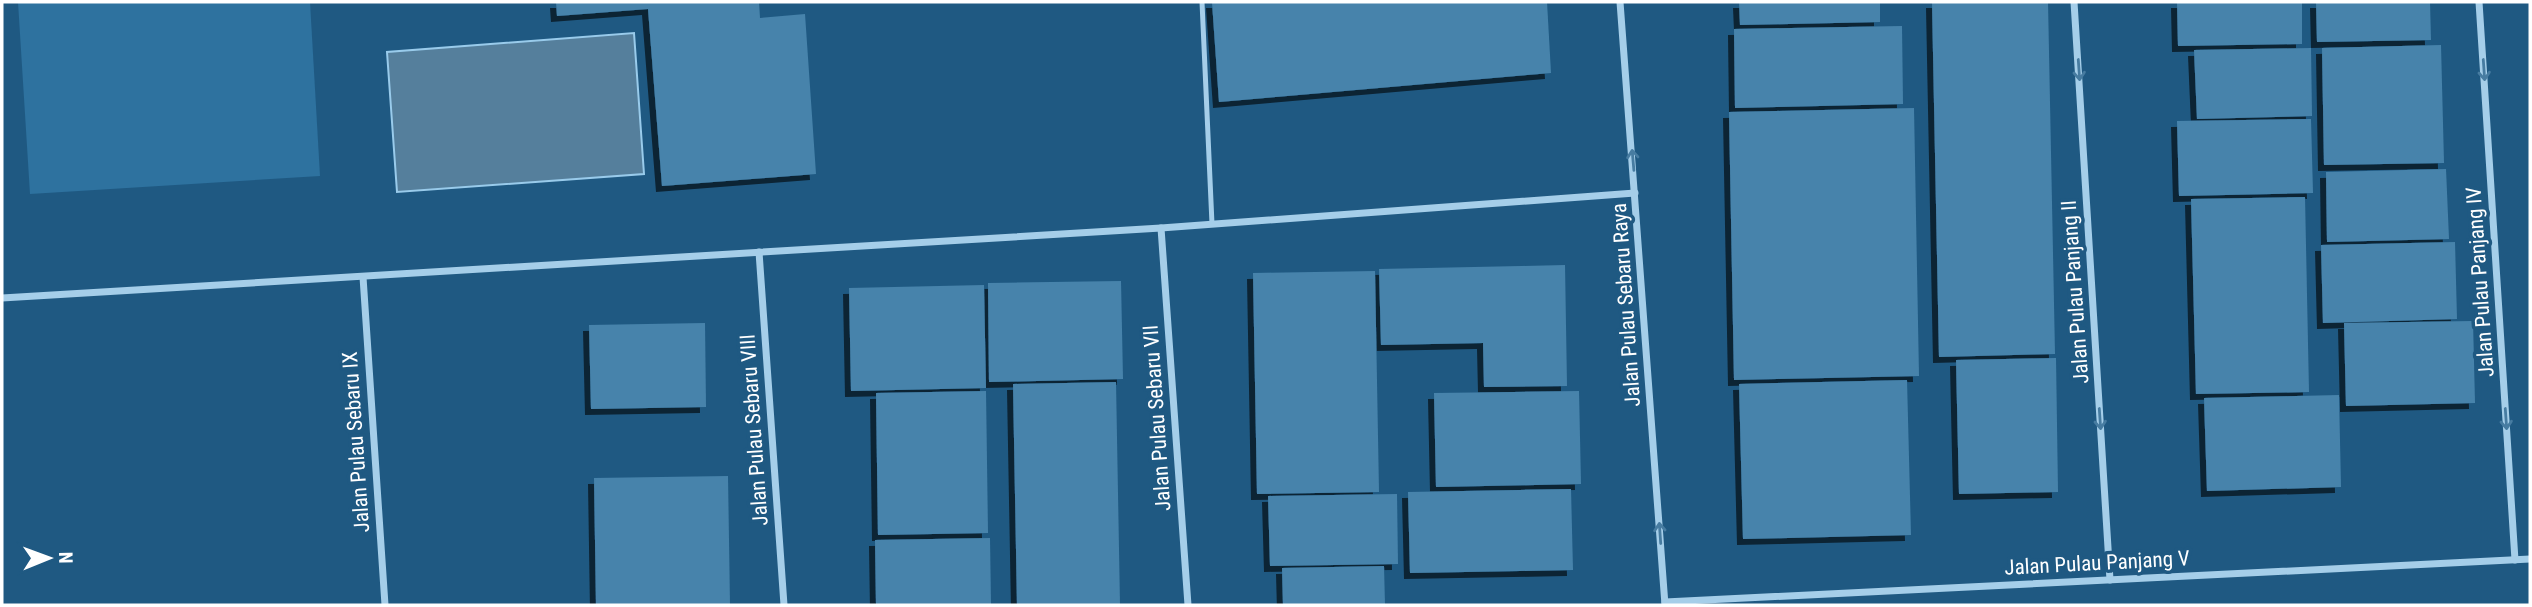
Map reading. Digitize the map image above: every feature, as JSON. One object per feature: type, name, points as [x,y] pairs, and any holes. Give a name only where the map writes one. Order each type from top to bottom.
[{"type":"street","name":"Jalan Pulau Sebaru Raya","points":[[1620,2],[1665,603]]},
{"type":"street","name":"Jalan Pulau Panjang II","points":[[2074,2],[2110,580]]},
{"type":"street","name":"Jalan Pulau Panjang IV","points":[[2479,2],[2515,560]]},
{"type":"street","points":[[2,298],[1161,228],[1635,193]]},
{"type":"street","name":"Jalan Pulau Sebaru VII","points":[[1161,228],[1188,605]]},
{"type":"street","name":"Jalan Pulau Sebaru VIII","points":[[759,252],[784,605]]},
{"type":"street","name":"Jalan Pulau Sebaru IX","points":[[362,277],[384,605]]},
{"type":"street","name":"Jalan Pulau Panjang V","points":[[1665,603],[2530,559]]},
{"type":"lane","points":[[1202,2],[1212,224]]},
{"type":"shaded area","points":[[18,2],[310,2],[320,176],[30,194]]},
{"type":"shaded area","points":[[634,33],[644,174],[397,192],[387,52]]},
{"type":"building","points":[[556,2],[759,2],[760,18],[805,14],[816,174],[662,186],[648,9],[557,16]]},
{"type":"building","points":[[1212,2],[1547,2],[1551,73],[1219,102]]},
{"type":"building","points":[[1739,2],[1880,2],[1880,22],[1740,25]]},
{"type":"building","points":[[1932,2],[2048,2],[2055,354],[1939,357]]},
{"type":"building","points":[[2177,2],[2302,2],[2302,44],[2178,46]]},
{"type":"building","points":[[2316,2],[2430,2],[2431,40],[2317,42]]},
{"type":"building","points":[[1902,26],[1903,104],[1735,108],[1734,29]]},
{"type":"building","points":[[2441,45],[2444,163],[2324,165],[2322,48]]},
{"type":"building","points":[[2311,48],[2312,116],[2197,119],[2194,50]]},
{"type":"building","points":[[1914,108],[1919,376],[1734,380],[1729,112]]},
{"type":"building","points":[[2311,119],[2313,193],[2179,196],[2177,121]]},
{"type":"building","points":[[2446,169],[2449,239],[2327,242],[2326,172]]},
{"type":"building","points":[[2305,197],[2309,392],[2196,394],[2191,199]]},
{"type":"building","points":[[2455,242],[2457,319],[2323,323],[2321,245]]},
{"type":"building","points":[[1565,265],[1567,386],[1484,387],[1483,343],[1381,345],[1379,269]]},
{"type":"building","points":[[1375,271],[1379,492],[1257,494],[1253,273]]},
{"type":"building","points":[[1121,281],[1123,379],[989,382],[988,283]]},
{"type":"building","points":[[984,285],[986,388],[851,391],[849,288]]},
{"type":"building","points":[[2473,321],[2475,403],[2346,406],[2344,323]]},
{"type":"building","points":[[705,323],[706,407],[591,409],[589,325]]},
{"type":"building","points":[[2056,358],[2058,492],[1959,494],[1956,360]]},
{"type":"building","points":[[1907,380],[1911,535],[1743,539],[1739,384]]},
{"type":"building","points":[[1116,382],[1120,605],[1017,605],[1013,384]]},
{"type":"building","points":[[986,391],[988,533],[878,535],[876,393]]},
{"type":"building","points":[[1579,391],[1581,484],[1436,487],[1434,393]]},
{"type":"building","points":[[2339,395],[2341,487],[2207,491],[2204,398]]},
{"type":"building","points":[[728,476],[730,605],[596,605],[594,478]]},
{"type":"building","points":[[1571,489],[1573,570],[1410,573],[1408,492]]},
{"type":"building","points":[[1397,494],[1398,564],[1270,566],[1268,496]]},
{"type":"building","points":[[990,538],[991,605],[876,605],[875,540]]},
{"type":"building","points":[[1384,566],[1385,605],[1283,605],[1282,568]]}]
